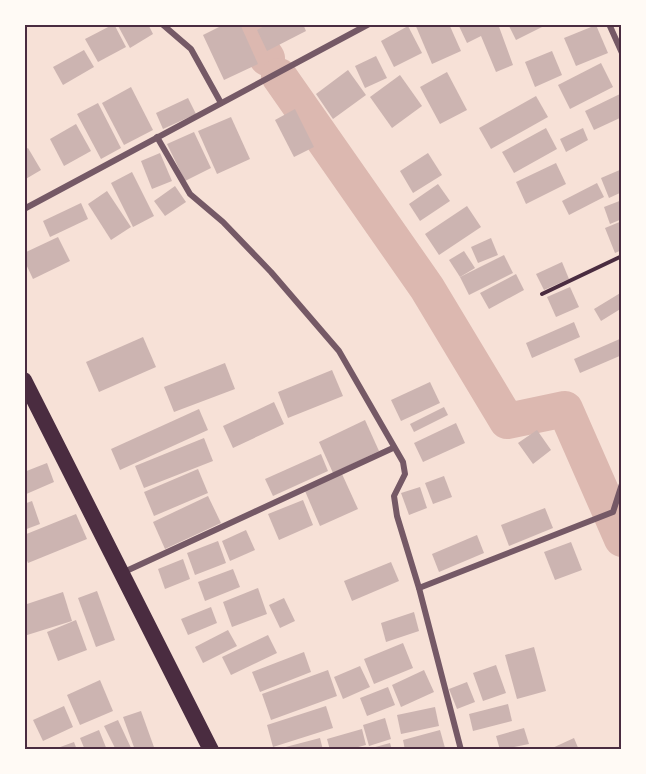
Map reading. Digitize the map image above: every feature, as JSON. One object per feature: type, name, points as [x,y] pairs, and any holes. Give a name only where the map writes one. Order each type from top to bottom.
[{"type":"highway","points":[[24,380],[122,573],[206,749]]},
{"type":"street","points":[[162,24],[191,49],[221,103]]},
{"type":"street","points":[[24,209],[369,24]]},
{"type":"street","points":[[609,24],[622,53]]},
{"type":"street","points":[[157,137],[190,194],[223,222],[278,280],[339,351],[403,462],[405,474],[394,496],[397,516],[419,588],[461,750]]},
{"type":"street","points":[[122,573],[393,448]]},
{"type":"street","points":[[419,588],[611,513],[622,484]]},
{"type":"path","points":[[542,294],[622,256]]},
{"type":"building","points":[[114,24],[126,47],[98,62],[85,39]]},
{"type":"building","points":[[117,24],[148,24],[153,34],[130,48]]},
{"type":"building","points":[[225,24],[240,24],[258,64],[224,80],[203,35]]},
{"type":"building","points":[[268,24],[303,24],[306,31],[267,51],[257,30]]},
{"type":"building","points":[[415,24],[449,24],[461,51],[432,64]]},
{"type":"building","points":[[458,24],[498,24],[513,65],[496,72],[481,36],[467,43]]},
{"type":"building","points":[[508,24],[543,24],[544,26],[516,40]]},
{"type":"building","points":[[596,25],[608,53],[576,66],[564,38]]},
{"type":"building","points":[[408,26],[422,53],[394,67],[381,41]]},
{"type":"building","points":[[84,50],[94,67],[63,85],[53,67]]},
{"type":"building","points":[[552,51],[562,75],[535,87],[525,62]]},
{"type":"building","points":[[376,56],[387,78],[365,88],[355,66]]},
{"type":"building","points":[[601,63],[613,87],[570,109],[558,85]]},
{"type":"building","points":[[348,70],[366,95],[333,119],[316,94]]},
{"type":"building","points":[[447,72],[467,110],[440,124],[420,87]]},
{"type":"building","points":[[400,75],[422,106],[392,128],[370,97]]},
{"type":"building","points":[[131,87],[153,130],[124,145],[102,103]]},
{"type":"building","points":[[620,94],[622,117],[594,130],[585,111]]},
{"type":"building","points":[[536,96],[548,117],[491,149],[479,128]]},
{"type":"building","points":[[188,98],[196,114],[163,129],[156,113]]},
{"type":"building","points":[[98,103],[121,148],[101,159],[77,114]]},
{"type":"building","points":[[295,109],[314,147],[294,157],[275,120]]},
{"type":"building","points":[[231,117],[250,159],[217,174],[198,131]]},
{"type":"building","points":[[76,124],[91,151],[64,166],[50,139]]},
{"type":"building","points":[[546,128],[557,149],[514,173],[502,152]]},
{"type":"building","points":[[583,128],[588,140],[566,152],[560,139]]},
{"type":"building","points":[[194,132],[211,168],[185,181],[167,144]]},
{"type":"building","points":[[28,148],[41,170],[24,180],[24,150]]},
{"type":"building","points":[[160,153],[172,181],[152,189],[141,161]]},
{"type":"building","points":[[428,153],[442,175],[413,193],[400,171]]},
{"type":"building","points":[[556,163],[566,184],[526,204],[516,182]]},
{"type":"building","points":[[622,169],[622,192],[609,198],[601,178]]},
{"type":"building","points":[[132,172],[154,216],[133,227],[111,183]]},
{"type":"building","points":[[597,183],[604,197],[569,215],[562,201]]},
{"type":"building","points":[[438,184],[450,201],[420,221],[409,204]]},
{"type":"building","points":[[175,186],[186,202],[165,216],[154,201]]},
{"type":"building","points":[[107,191],[131,227],[111,240],[88,204]]},
{"type":"building","points":[[622,200],[622,219],[610,224],[604,207]]},
{"type":"building","points":[[81,203],[88,219],[50,237],[43,221]]},
{"type":"building","points":[[467,206],[481,227],[439,255],[425,234]]},
{"type":"building","points":[[622,221],[622,250],[615,253],[605,228]]},
{"type":"building","points":[[58,237],[70,261],[33,279],[24,260],[24,253]]},
{"type":"building","points":[[491,238],[498,255],[478,263],[471,247]]},
{"type":"building","points":[[464,251],[475,268],[460,277],[449,260]]},
{"type":"building","points":[[504,255],[513,273],[469,295],[460,277]]},
{"type":"building","points":[[562,262],[569,279],[544,290],[536,274]]},
{"type":"building","points":[[516,274],[524,290],[489,309],[480,293]]},
{"type":"building","points":[[570,287],[579,307],[556,317],[547,297]]},
{"type":"building","points":[[622,292],[622,308],[601,321],[594,309]]},
{"type":"building","points":[[574,322],[580,337],[532,358],[526,343]]},
{"type":"building","points":[[143,337],[156,367],[99,392],[86,362]]},
{"type":"building","points":[[622,338],[622,355],[580,373],[574,359]]},
{"type":"building","points":[[225,363],[235,389],[174,412],[164,387]]},
{"type":"building","points":[[332,370],[343,396],[288,418],[278,392]]},
{"type":"building","points":[[430,382],[440,403],[401,421],[391,400]]},
{"type":"building","points":[[274,402],[284,424],[233,448],[223,426]]},
{"type":"building","points":[[444,407],[448,415],[414,432],[410,424]]},
{"type":"building","points":[[199,409],[208,430],[120,470],[111,449]]},
{"type":"building","points":[[365,420],[379,451],[333,473],[319,442]]},
{"type":"building","points":[[456,423],[465,443],[423,462],[414,443]]},
{"type":"building","points":[[537,430],[551,450],[533,464],[518,443]]},
{"type":"building","points":[[204,438],[213,461],[144,488],[135,466]]},
{"type":"building","points":[[321,454],[328,471],[273,496],[265,479]]},
{"type":"building","points":[[47,463],[54,482],[24,495],[24,472]]},
{"type":"building","points":[[198,469],[208,493],[154,516],[144,492]]},
{"type":"building","points":[[342,474],[358,509],[320,526],[305,491]]},
{"type":"building","points":[[444,476],[452,497],[433,504],[425,483]]},
{"type":"building","points":[[420,487],[427,508],[409,515],[401,493]]},
{"type":"building","points":[[208,496],[221,523],[165,549],[153,522]]},
{"type":"building","points":[[303,500],[313,525],[279,540],[268,514]]},
{"type":"building","points":[[32,501],[40,524],[24,530],[24,504]]},
{"type":"building","points":[[545,508],[553,528],[509,546],[501,525]]},
{"type":"building","points":[[76,514],[87,539],[28,563],[24,553],[24,535]]},
{"type":"building","points":[[246,530],[255,550],[230,561],[222,541]]},
{"type":"building","points":[[477,535],[484,553],[439,572],[432,554]]},
{"type":"building","points":[[218,541],[226,563],[195,575],[187,553]]},
{"type":"building","points":[[571,542],[582,570],[555,580],[544,552]]},
{"type":"building","points":[[183,559],[190,579],[165,589],[158,569]]},
{"type":"building","points":[[391,562],[399,581],[352,601],[344,581]]},
{"type":"building","points":[[233,569],[240,587],[205,601],[198,582]]},
{"type":"building","points":[[258,588],[267,614],[232,627],[223,602]]},
{"type":"building","points":[[97,591],[115,640],[96,647],[78,598]]},
{"type":"building","points":[[63,592],[72,621],[24,636],[24,605]]},
{"type":"building","points":[[284,598],[295,621],[280,628],[269,605]]},
{"type":"building","points":[[211,607],[217,623],[188,635],[181,619]]},
{"type":"building","points":[[414,612],[419,631],[386,642],[381,623]]},
{"type":"building","points":[[76,620],[87,650],[58,661],[47,632]]},
{"type":"building","points":[[228,630],[237,646],[203,663],[195,647]]},
{"type":"building","points":[[268,635],[277,653],[231,675],[222,657]]},
{"type":"building","points":[[403,643],[413,668],[374,684],[364,659]]},
{"type":"building","points":[[534,647],[546,691],[517,699],[505,655]]},
{"type":"building","points":[[304,652],[311,672],[260,692],[252,672]]},
{"type":"building","points":[[496,665],[506,693],[483,701],[473,673]]},
{"type":"building","points":[[360,666],[370,687],[343,699],[334,677]]},
{"type":"building","points":[[328,670],[337,696],[271,720],[262,694]]},
{"type":"building","points":[[424,670],[434,692],[401,707],[392,685]]},
{"type":"building","points":[[100,680],[113,711],[80,725],[67,695]]},
{"type":"building","points":[[467,682],[475,702],[457,709],[449,689]]},
{"type":"building","points":[[388,687],[395,705],[367,716],[360,698]]},
{"type":"building","points":[[508,704],[512,721],[473,731],[469,714]]},
{"type":"building","points":[[64,706],[73,727],[43,741],[33,720]]},
{"type":"building","points":[[326,706],[333,728],[273,747],[267,725]]},
{"type":"building","points":[[435,707],[439,726],[401,734],[397,715]]},
{"type":"building","points":[[141,711],[155,750],[135,750],[123,717]]},
{"type":"building","points":[[385,718],[391,739],[369,746],[363,725]]},
{"type":"building","points":[[118,720],[132,750],[116,750],[104,726]]},
{"type":"building","points":[[524,728],[529,744],[500,750],[496,736]]},
{"type":"building","points":[[362,729],[366,745],[347,750],[330,750],[327,739]]},
{"type":"building","points":[[99,730],[107,750],[85,750],[80,738]]},
{"type":"building","points":[[440,730],[445,748],[405,750],[403,740]]},
{"type":"building","points":[[320,738],[323,750],[278,750],[278,749]]},
{"type":"building","points":[[574,738],[579,750],[548,750]]},
{"type":"building","points":[[74,742],[77,750],[52,750]]},
{"type":"building","points":[[390,743],[392,750],[368,750],[368,749]]},
{"type":"waterway","points":[[244,24],[267,58]]},
{"type":"waterway","points":[[279,76],[427,288],[507,421],[565,409],[622,539]]}]
